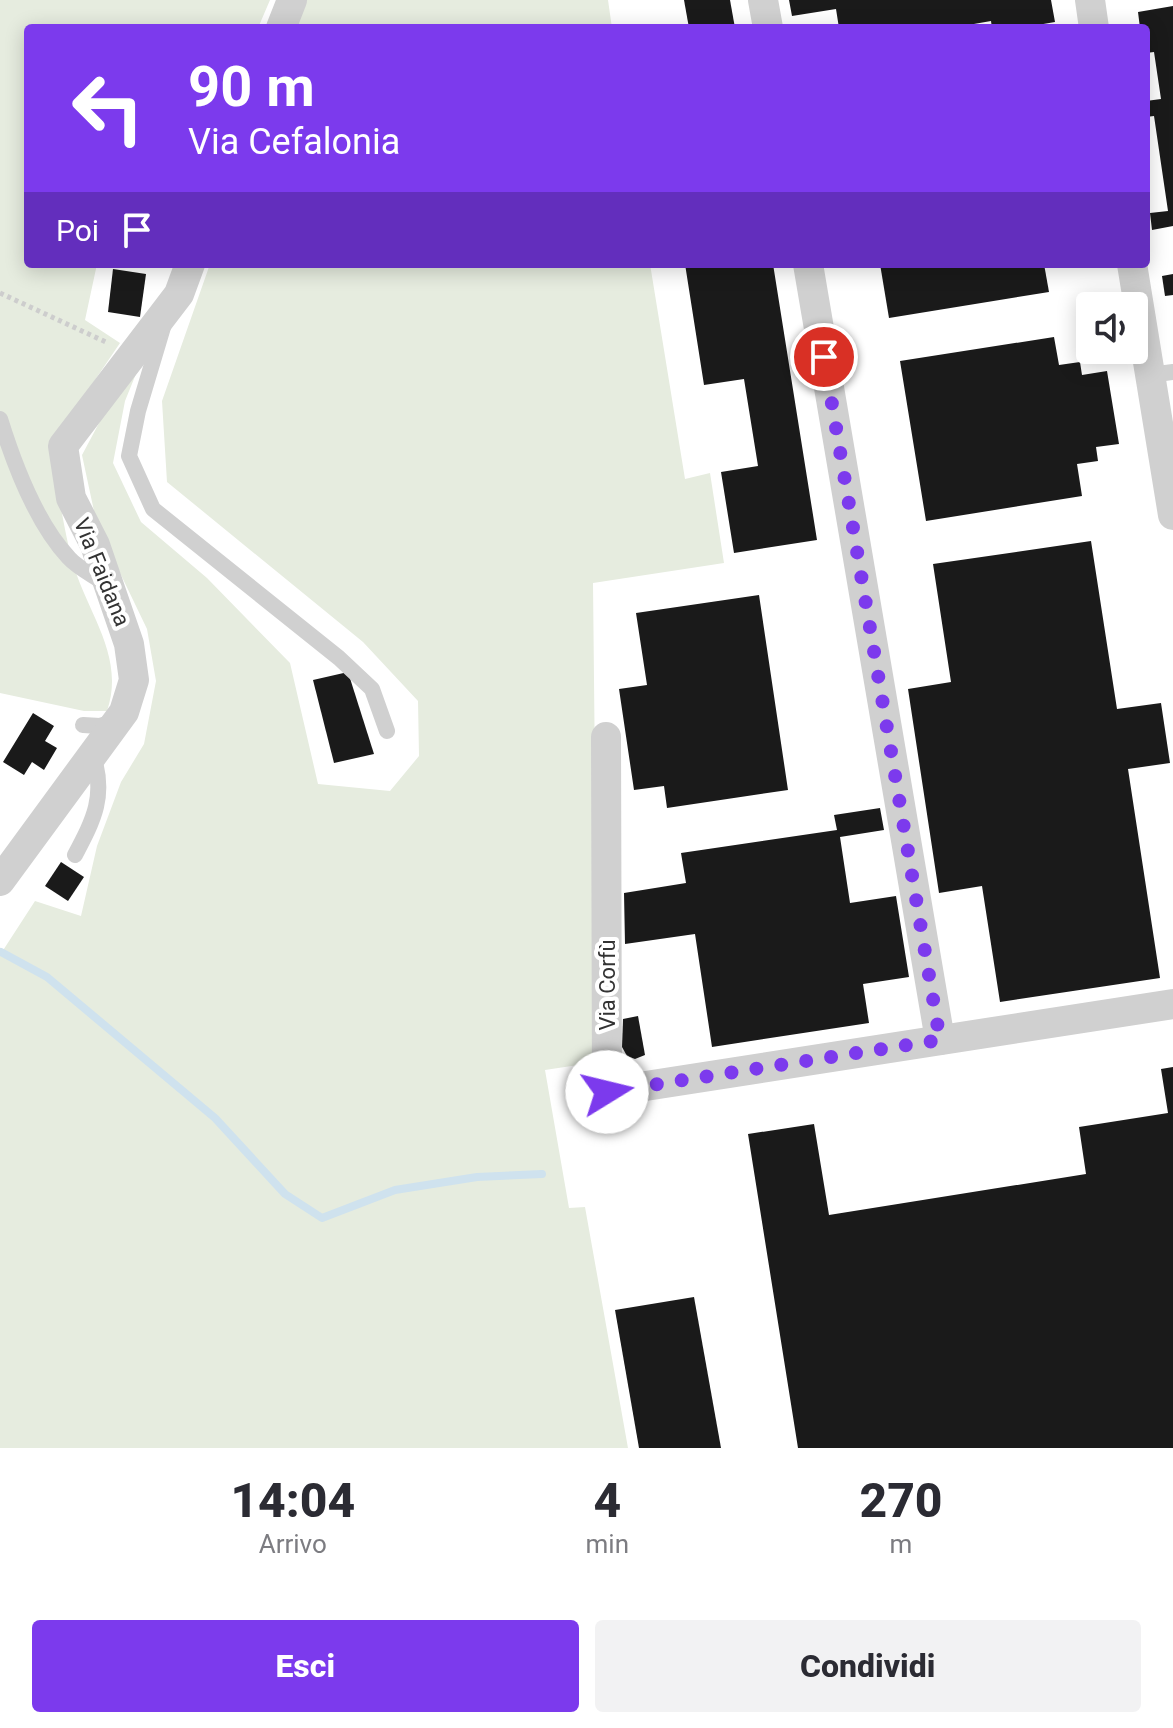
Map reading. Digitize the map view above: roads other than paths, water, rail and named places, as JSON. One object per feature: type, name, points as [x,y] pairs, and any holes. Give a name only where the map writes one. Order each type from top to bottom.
[{"type":"street","points":[[283,24],[292,0]]},
{"type":"street","points":[[763,0],[767,24]]},
{"type":"street","points":[[1090,0],[1093,24]]},
{"type":"street","name":"Via Faidana","points":[[0,881],[118,720],[134,680],[129,644],[95,545],[71,498],[63,446],[179,294],[189,268]]},
{"type":"street","points":[[809,268],[940,1040]]},
{"type":"street","points":[[1133,268],[1162,373],[1173,515]]},
{"type":"street","name":"Via Corfù","points":[[606,737],[607,1092],[1173,1004]]},
{"type":"lane","points":[[168,307],[138,411],[129,456],[153,509],[339,658],[372,689],[387,731]]},
{"type":"lane","points":[[0,419],[12,458],[39,514],[68,558],[109,586]]},
{"type":"lane","points":[[83,725],[100,726],[118,720]]},
{"type":"lane","points":[[75,855],[96,816],[100,776],[93,755]]},
{"type":"waterway","points":[[1,952],[47,977],[215,1118],[285,1194],[322,1218],[395,1190],[477,1177],[542,1174]]}]
